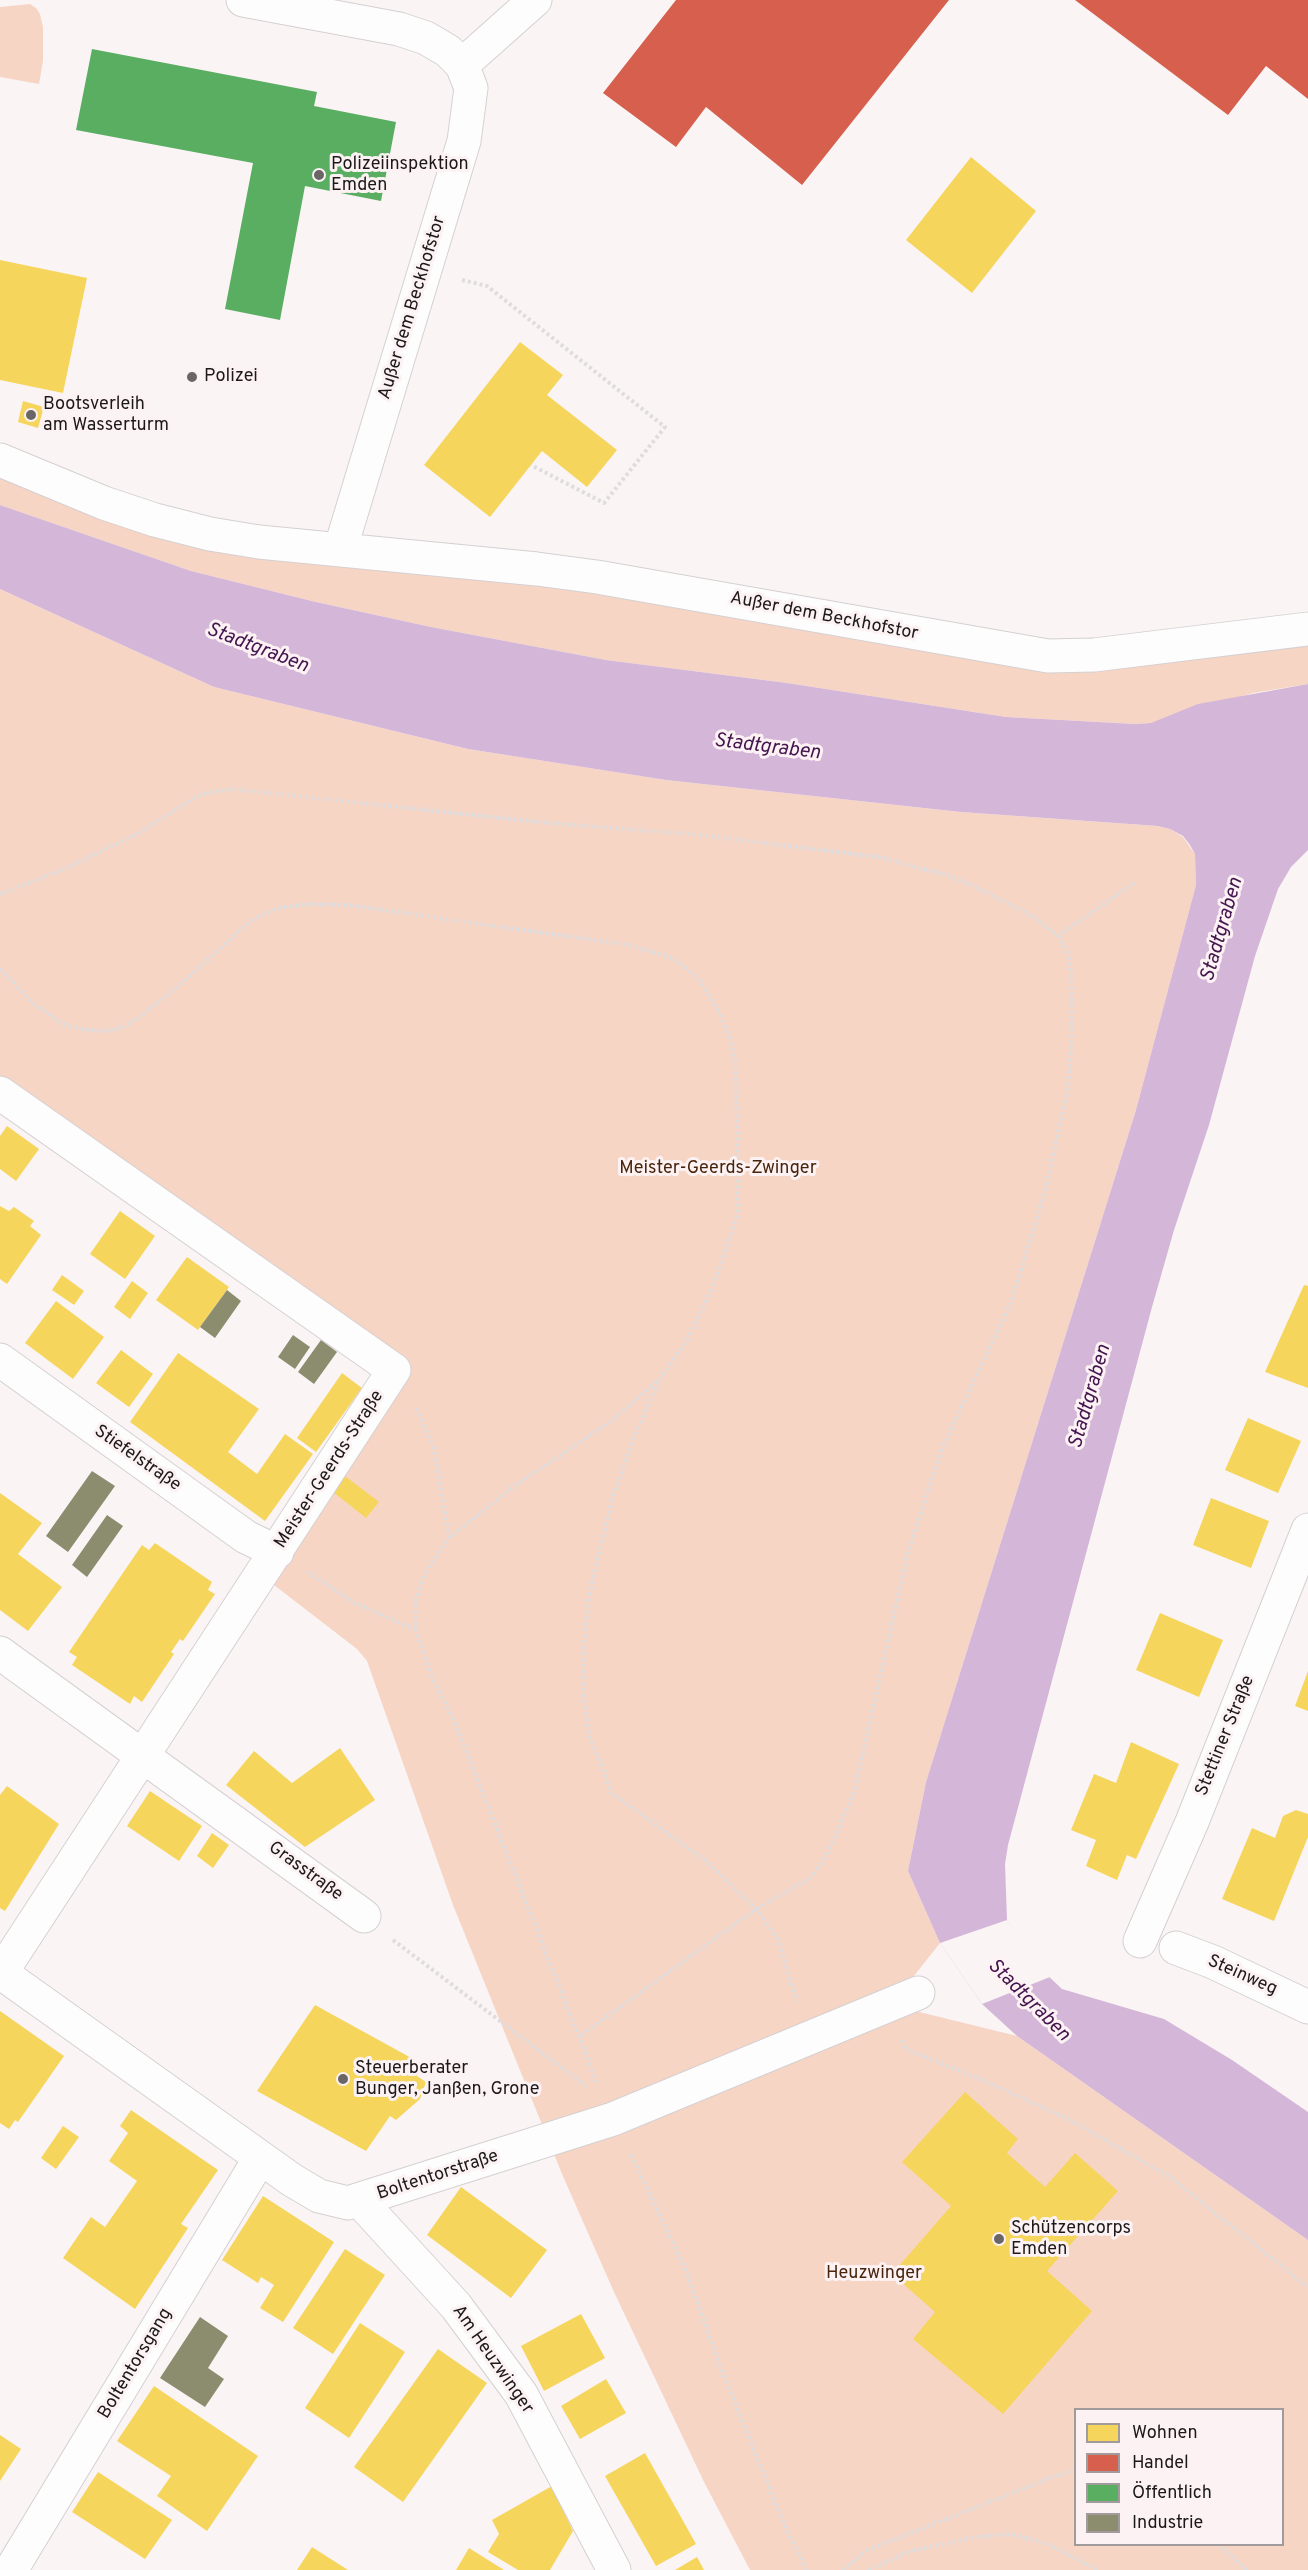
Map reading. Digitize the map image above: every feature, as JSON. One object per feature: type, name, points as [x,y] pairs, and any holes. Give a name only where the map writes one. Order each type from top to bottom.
[{"type":"street","points":[[243,0],[399,29],[426,38],[448,51],[462,65],[535,0]]},
{"type":"street","name":"Außer dem Beckhofstor","points":[[340,550],[464,141],[470,113],[471,88],[462,65]]},
{"type":"street","name":"Außer dem Beckhofstor","points":[[0,460],[104,503],[155,520],[210,534],[259,542],[597,577],[1048,657],[1094,655],[1308,629]]},
{"type":"street","name":"Meister-Geerds-Straße","points":[[0,1093],[394,1370],[0,1973]]},
{"type":"street","name":"Stiefelstraße","points":[[0,1360],[246,1537],[277,1552]]},
{"type":"street","name":"Stettiner Straße","points":[[1140,1941],[1192,1822],[1308,1530]]},
{"type":"street","name":"Grasstraße","points":[[0,1653],[364,1916]]},
{"type":"street","name":"Steinweg","points":[[1176,1948],[1214,1962],[1308,2007]]},
{"type":"street","name":"Boltentorstraße","points":[[0,1973],[260,2158],[319,2196],[348,2204],[613,2119],[904,1999]]},
{"type":"street","name":"Boltentorsgang","points":[[9,2562],[260,2158]]},
{"type":"street","name":"Am Heuzwinger","points":[[360,2201],[456,2306],[521,2394],[601,2563]]},
{"type":"path","points":[[425,270],[487,286],[665,427],[604,503],[531,465]]},
{"type":"path","points":[[0,894],[62,870],[137,834],[201,794],[231,789],[548,823],[700,835],[878,857],[959,879],[1034,917],[1058,936],[1066,950],[1070,961],[1072,1012],[1067,1093],[1045,1191],[1012,1300],[941,1451],[907,1556],[854,1792],[823,1861],[810,1878],[756,1909],[580,2036]]},
{"type":"path","points":[[1058,936],[1134,883]]},
{"type":"path","points":[[0,969],[34,1004],[63,1024],[87,1030],[107,1031],[120,1028],[136,1019],[177,987],[252,920],[278,908],[310,904],[347,905],[629,945],[674,959],[704,985],[730,1038],[736,1066],[738,1213],[711,1290],[687,1340],[660,1379],[631,1444],[613,1495],[589,1596],[584,1645],[583,1692],[589,1735],[612,1793],[706,1861],[756,1909],[777,1938],[809,2038]]},
{"type":"path","points":[[394,1370],[422,1419],[434,1449],[449,1538]]},
{"type":"path","points":[[600,2089],[454,1720],[433,1679],[416,1630],[415,1603],[419,1589],[436,1554],[449,1538],[513,1487],[611,1421],[660,1379]]},
{"type":"path","points":[[277,1552],[353,1602],[416,1630]]},
{"type":"path","points":[[364,1916],[422,1964],[595,2092]]},
{"type":"path","points":[[904,1999],[905,2049],[978,2078],[1070,2120],[1170,2177],[1308,2287]]},
{"type":"path","points":[[626,2144],[688,2275],[726,2382],[784,2524],[807,2570]]},
{"type":"path","points":[[843,2570],[865,2551],[1074,2471]]},
{"type":"path","points":[[868,2570],[910,2551],[976,2537],[1012,2534],[1050,2545],[1098,2570]]},
{"type":"path","points":[[1220,2546],[1247,2570]]},
{"type":"green space","points":[[30,4],[40,14],[43,27],[43,61],[39,84],[0,77],[0,7]]},
{"type":"green space","points":[[0,460],[104,503],[1048,656],[1308,618],[1308,684],[1253,693],[1151,723],[1135,724],[1006,717],[787,683],[606,660],[431,627],[191,571],[0,505]]},
{"type":"green space","name":"Meister-Geerds-Zwinger","points":[[0,589],[214,687],[468,749],[666,780],[961,812],[1158,826],[1170,829],[1183,837],[1195,854],[1196,885],[1136,1110],[926,1782],[908,1871],[940,1943],[891,2005],[1017,2036],[1308,2240],[1308,2570],[750,2570],[704,2482],[614,2292],[562,2174],[453,1905],[367,1661],[357,1649],[261,1575],[394,1370],[0,1093]]},
{"type":"water","name":"Stadtgraben","points":[[0,505],[191,571],[431,627],[606,660],[787,683],[1006,717],[1151,723],[1198,704],[1308,684],[1308,850],[1291,867],[1278,889],[1255,956],[1209,1125],[1174,1230],[1152,1307],[1008,1845],[1005,1864],[1007,1920],[1044,1972],[1062,1989],[1164,2019],[1232,2060],[1308,2112],[1308,2240],[1017,2036],[982,2004],[940,1943],[908,1871],[926,1782],[1136,1110],[1196,885],[1195,854],[1190,845],[1183,836],[1158,826],[961,812],[666,780],[468,749],[214,687],[0,589]]},
{"type":"pier","points":[[1007,1920],[1050,1977],[982,2004],[940,1943]]},
{"type":"building: Wohnen","points":[[971,157],[1036,211],[972,293],[906,240]]},
{"type":"building: Wohnen","points":[[0,260],[87,278],[63,393],[0,380]]},
{"type":"building: Wohnen","points":[[520,342],[563,375],[547,395],[617,450],[587,487],[542,451],[490,517],[424,465]]},
{"type":"building: Wohnen","name":"Bootsverleih am Wasserturm","points":[[23,401],[44,407],[38,428],[18,422]]},
{"type":"building: Wohnen","points":[[7,1126],[39,1149],[16,1181],[0,1169],[0,1136]]},
{"type":"building: Wohnen","points":[[0,1206],[9,1211],[14,1207],[34,1221],[30,1226],[41,1235],[7,1284],[0,1279]]},
{"type":"building: Wohnen","points":[[120,1211],[155,1236],[125,1279],[90,1254]]},
{"type":"building: Wohnen","points":[[187,1257],[229,1287],[198,1330],[156,1300]]},
{"type":"building: Wohnen","points":[[62,1275],[84,1291],[74,1305],[52,1290]]},
{"type":"building: Wohnen","points":[[132,1281],[148,1293],[130,1319],[114,1307]]},
{"type":"building: Wohnen","points":[[1304,1285],[1308,1286],[1308,1388],[1265,1372]]},
{"type":"building: Wohnen","points":[[56,1301],[104,1337],[73,1379],[25,1343]]},
{"type":"building: Wohnen","points":[[121,1350],[153,1374],[129,1407],[96,1383]]},
{"type":"building: Wohnen","points":[[178,1353],[259,1409],[228,1452],[257,1474],[285,1434],[313,1454],[265,1521],[130,1422]]},
{"type":"building: Wohnen","points":[[342,1373],[362,1388],[316,1452],[297,1438]]},
{"type":"building: Wohnen","points":[[1248,1418],[1301,1441],[1278,1493],[1225,1470]]},
{"type":"building: Wohnen","points":[[345,1476],[379,1502],[366,1518],[333,1492]]},
{"type":"building: Wohnen","points":[[0,1493],[42,1523],[18,1554],[62,1587],[28,1631],[0,1610]]},
{"type":"building: Wohnen","points":[[1211,1498],[1269,1521],[1251,1568],[1193,1545]]},
{"type":"building: Wohnen","points":[[155,1543],[212,1582],[208,1590],[215,1594],[183,1641],[180,1639],[171,1652],[174,1654],[142,1702],[134,1696],[130,1704],[72,1665],[77,1657],[69,1652],[142,1545],[149,1550]]},
{"type":"building: Wohnen","points":[[1160,1613],[1223,1640],[1199,1697],[1136,1670]]},
{"type":"building: Wohnen","points":[[1308,1671],[1308,1711],[1295,1706]]},
{"type":"building: Wohnen","points":[[1131,1742],[1179,1764],[1136,1859],[1127,1855],[1117,1880],[1086,1866],[1096,1840],[1071,1830],[1094,1774],[1116,1783]]},
{"type":"building: Wohnen","points":[[340,1748],[375,1800],[305,1847],[226,1785],[254,1751],[292,1783]]},
{"type":"building: Wohnen","points":[[7,1786],[59,1824],[5,1911],[0,1908],[0,1795]]},
{"type":"building: Wohnen","points":[[150,1791],[202,1826],[179,1861],[127,1826]]},
{"type":"building: Wohnen","points":[[1296,1810],[1308,1814],[1308,1837],[1274,1921],[1222,1899],[1252,1828],[1275,1838],[1283,1816]]},
{"type":"building: Wohnen","points":[[212,1833],[229,1845],[213,1868],[197,1856]]},
{"type":"building: Wohnen","name":"Steuerberater Bunger, Janßen, Grone","points":[[315,2005],[424,2065],[417,2076],[426,2082],[420,2099],[396,2120],[390,2116],[366,2151],[257,2091]]},
{"type":"building: Wohnen","points":[[0,2011],[64,2056],[18,2122],[15,2120],[9,2129],[0,2123]]},
{"type":"building: Wohnen","name":"Schützencorps Emden","points":[[965,2092],[1018,2139],[1007,2153],[1045,2187],[1075,2153],[1118,2191],[1047,2271],[1092,2311],[1003,2414],[913,2339],[935,2312],[892,2274],[951,2206],[902,2162]]},
{"type":"building: Wohnen","points":[[131,2110],[218,2170],[181,2224],[188,2228],[135,2309],[63,2258],[91,2217],[105,2227],[137,2181],[109,2161],[128,2133],[120,2126]]},
{"type":"building: Wohnen","points":[[63,2126],[79,2137],[56,2169],[41,2158]]},
{"type":"building: Wohnen","points":[[461,2187],[547,2250],[511,2298],[427,2235]]},
{"type":"building: Wohnen","points":[[263,2196],[334,2242],[283,2322],[260,2308],[274,2285],[261,2277],[258,2283],[222,2260]]},
{"type":"building: Wohnen","points":[[345,2249],[385,2275],[333,2354],[293,2328]]},
{"type":"building: Wohnen","points":[[581,2314],[605,2358],[544,2391],[521,2346]]},
{"type":"building: Wohnen","points":[[360,2323],[405,2352],[349,2438],[305,2408]]},
{"type":"building: Wohnen","points":[[438,2349],[487,2383],[403,2502],[354,2467]]},
{"type":"building: Wohnen","points":[[606,2379],[626,2413],[580,2439],[561,2406]]},
{"type":"building: Wohnen","points":[[154,2386],[258,2456],[207,2531],[157,2496],[171,2476],[117,2441]]},
{"type":"building: Wohnen","points":[[0,2435],[21,2449],[0,2481]]},
{"type":"building: Wohnen","points":[[645,2453],[696,2544],[656,2566],[605,2476]]},
{"type":"building: Wohnen","points":[[98,2472],[172,2520],[145,2559],[72,2512]]},
{"type":"building: Wohnen","points":[[552,2486],[573,2531],[550,2570],[518,2570],[488,2552],[499,2534],[492,2520]]},
{"type":"building: Wohnen","points":[[312,2547],[348,2570],[297,2570]]},
{"type":"building: Wohnen","points":[[469,2548],[504,2570],[456,2570]]},
{"type":"building: Wohnen","points":[[697,2557],[704,2570],[675,2570]]},
{"type":"building: Handel","points":[[676,0],[949,0],[802,185],[706,107],[676,147],[603,93]]},
{"type":"building: Handel","points":[[1075,0],[1308,0],[1308,99],[1266,66],[1228,115]]},
{"type":"building: Öffentlich","name":"Polizeiinspektion Emden","points":[[92,49],[317,92],[314,106],[396,122],[381,201],[305,186],[280,320],[225,309],[253,163],[76,130]]},
{"type":"building: Industrie","points":[[227,1290],[241,1301],[215,1338],[200,1327]]},
{"type":"building: Industrie","points":[[293,1335],[310,1347],[295,1369],[278,1357]]},
{"type":"building: Industrie","points":[[321,1340],[337,1352],[314,1384],[298,1372]]},
{"type":"building: Industrie","points":[[92,1471],[115,1486],[68,1552],[46,1536]]},
{"type":"building: Industrie","points":[[107,1515],[123,1526],[87,1577],[72,1565]]},
{"type":"building: Industrie","points":[[200,2317],[228,2336],[208,2368],[224,2379],[205,2407],[160,2378]]},
{"type":"place","name":"Polizeiinspektion Emden","points":[[319,175]]},
{"type":"place","name":"Polizei","points":[[192,377]]},
{"type":"place","name":"Bootsverleih am Wasserturm","points":[[31,415]]},
{"type":"place","name":"Steuerberater Bunger, Janßen, Grone","points":[[343,2079]]},
{"type":"place","name":"Schützencorps Emden","points":[[999,2239]]},
{"type":"park label","name":"Heuzwinger","points":[[874,2274]]}]
